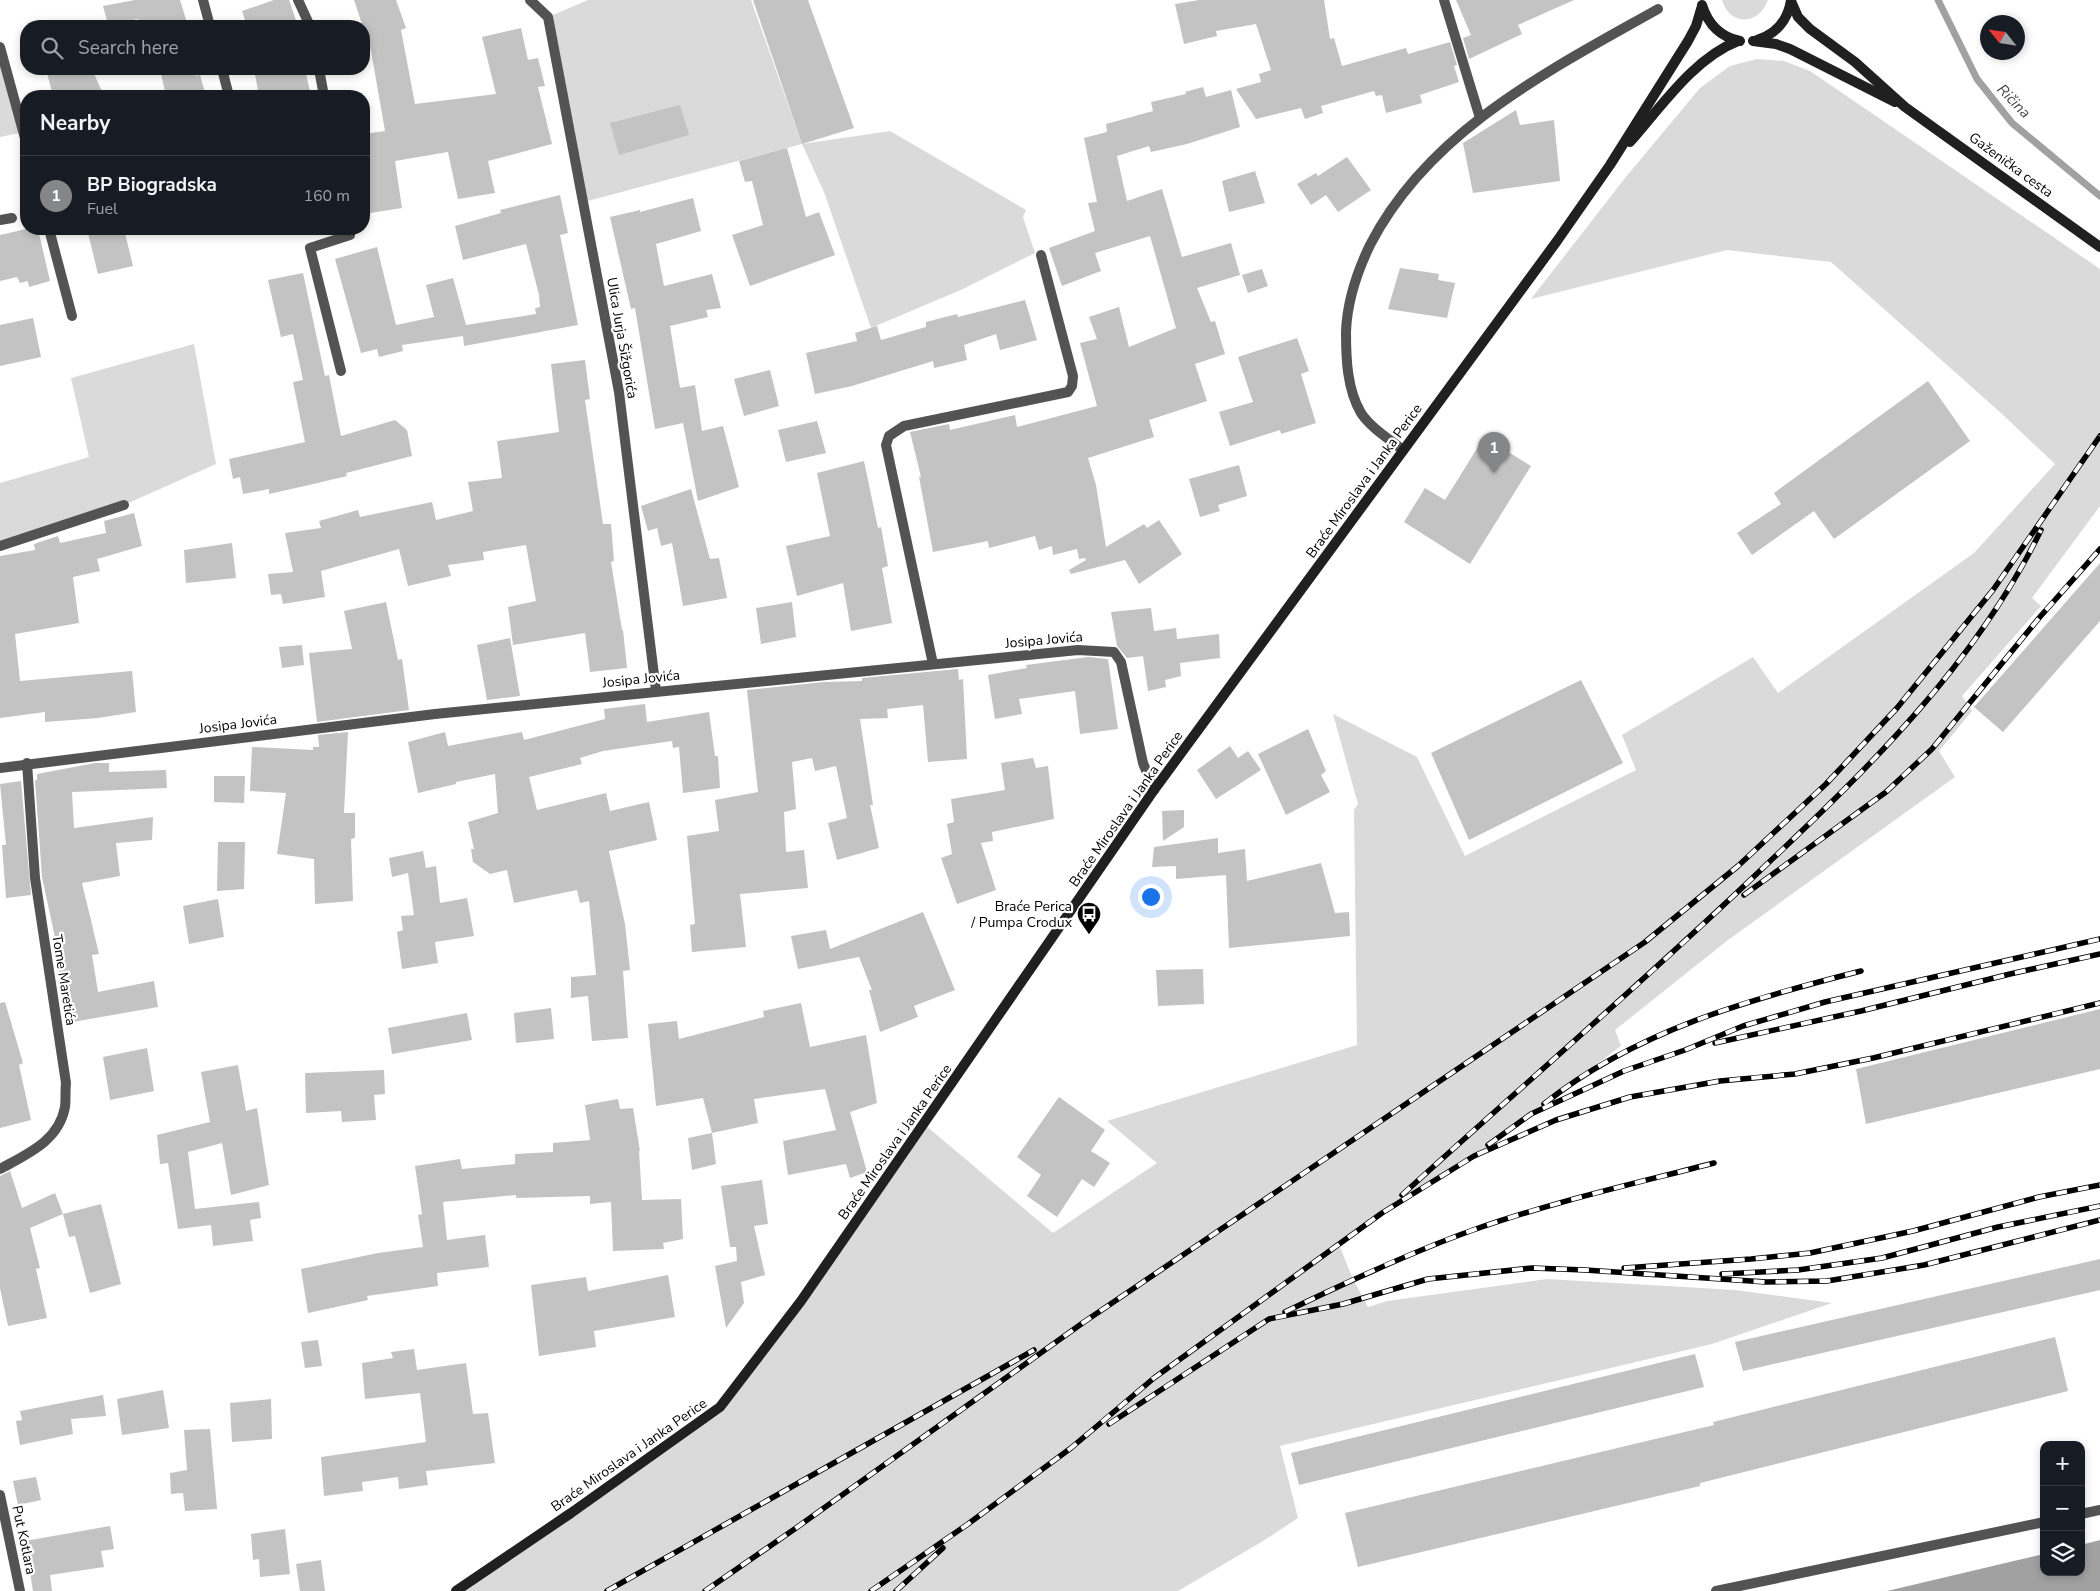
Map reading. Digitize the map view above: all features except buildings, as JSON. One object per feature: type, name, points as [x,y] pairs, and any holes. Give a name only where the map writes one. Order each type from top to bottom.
[{"type":"main road","points":[[1753,41],[1767,37],[1778,28],[1787,16],[1791,1]]},
{"type":"main road","name":"Gaženička cesta","points":[[1791,1],[1798,17],[1810,29],[1855,62],[1905,107],[2100,247]]},
{"type":"main road","points":[[1701,3],[1706,18],[1715,29],[1725,37],[1738,41]]},
{"type":"main road","name":"Braće Miroslava i Janka Perice","points":[[456,1591],[720,1408],[801,1301],[1154,790],[1557,241],[1610,165],[1688,41],[1696,26],[1701,3]]},
{"type":"main road","name":"Gaženička cesta","points":[[1738,41],[1776,44],[1790,48],[1905,107]]},
{"type":"main road","name":"Braće Miroslava i Janka Perice","points":[[1610,165],[1691,73],[1723,46],[1738,41]]},
{"type":"street","points":[[203,0],[208,20]]},
{"type":"street","points":[[298,0],[307,20]]},
{"type":"street","name":"Ulica Jurja Šižgorića","points":[[530,0],[548,17],[619,392],[656,691]]},
{"type":"street","points":[[1444,0],[1480,118]]},
{"type":"street","points":[[1403,450],[1375,428],[1361,413],[1352,390],[1346,361],[1346,323],[1352,290],[1363,258],[1376,234],[1399,198],[1434,158],[1480,118],[1555,67],[1658,9]]},
{"type":"street","points":[[0,47],[20,120]]},
{"type":"street","points":[[224,75],[227,90]]},
{"type":"street","points":[[320,75],[323,90]]},
{"type":"street","points":[[0,220],[12,218]]},
{"type":"street","points":[[51,235],[72,316]]},
{"type":"street","points":[[341,371],[310,248],[350,235]]},
{"type":"street","points":[[934,664],[886,445],[889,436],[904,426],[1068,392],[1072,386],[1073,376],[1041,255]]},
{"type":"street","points":[[0,546],[124,505]]},
{"type":"street","name":"Josipa Jovića","points":[[0,768],[27,763],[435,714],[1078,650],[1114,652],[1121,662],[1143,763],[1154,790]]},
{"type":"street","name":"Tome Maretića","points":[[0,1169],[38,1148],[55,1132],[65,1107],[66,1083],[35,878],[27,763]]},
{"type":"street","name":"Put Kotlara","points":[[0,1495],[20,1591]]},
{"type":"street","points":[[2085,1513],[2100,1510]]},
{"type":"street","points":[[1716,1591],[2040,1523]]},
{"type":"shaded area","points":[[588,0],[751,0],[802,144],[584,202],[548,17]]},
{"type":"shaded area","points":[[1722,0],[1768,0],[1758,14],[1745,20],[1731,15]]},
{"type":"shaded area","points":[[0,47],[20,118],[20,133],[0,137]]},
{"type":"shaded area","points":[[1757,59],[1784,61],[1810,71],[2100,269],[2100,506],[2032,598],[2041,606],[1962,696],[1972,711],[1939,751],[1955,777],[1728,940],[1615,1030],[1621,1046],[1474,1156],[1382,1213],[1339,1245],[1353,1279],[1368,1307],[1387,1301],[1547,1279],[1735,1290],[1832,1303],[1712,1344],[1280,1446],[1298,1518],[1178,1591],[456,1591],[720,1407],[924,1124],[1053,1233],[1157,1163],[1107,1121],[1357,1045],[1354,810],[1358,804],[1333,714],[1417,757],[1465,856],[1636,770],[1622,735],[1753,657],[1778,693],[1974,553],[2055,464],[2001,413],[1831,262],[1727,250],[1531,299],[1625,178],[1700,88],[1730,66]]},
{"type":"shaded area","points":[[890,131],[1026,210],[1023,217],[1035,253],[963,289],[871,328],[824,192],[802,144]]},
{"type":"shaded area","points":[[194,344],[216,464],[124,505],[0,546],[0,483],[89,457],[71,378]]},
{"type":"shaded area","points":[[2100,1540],[2100,1591],[1887,1591],[2040,1555],[2040,1576],[2085,1576],[2085,1544]]},
{"type":"waterway","name":"Ričina","points":[[1938,0],[1977,79],[2012,123],[2100,196]]},
{"type":"railway","points":[[705,1591],[1084,1322],[1645,942],[1738,866],[1826,784],[1897,708],[1993,590],[2100,436]]},
{"type":"railway","points":[[1402,1195],[1720,908],[1804,829],[1882,751],[1953,668],[1986,624],[2015,578],[2041,530]]},
{"type":"railway","points":[[1744,895],[1886,792],[1932,749],[2039,618],[2100,549]]},
{"type":"railway","points":[[1488,1145],[1531,1114],[1624,1071],[1685,1050],[1743,1026],[1825,1002],[2100,939]]},
{"type":"railway","points":[[1715,1043],[1861,1011],[2100,954]]},
{"type":"railway","points":[[1544,1104],[1579,1078],[1616,1056],[1655,1037],[1736,1006],[1861,971]]},
{"type":"railway","points":[[871,1591],[968,1524],[1071,1448],[1154,1378],[1382,1213],[1474,1156],[1556,1120],[1630,1097],[1720,1081],[1795,1074],[1873,1058],[2100,1003]]},
{"type":"railway","points":[[1285,1312],[1378,1268],[1473,1230],[1563,1202],[1714,1163]]},
{"type":"railway","points":[[1624,1268],[1810,1253],[1913,1231],[2039,1197],[2100,1185]]},
{"type":"railway","points":[[1722,1274],[1798,1270],[1882,1258],[1998,1227],[2100,1206]]},
{"type":"railway","points":[[1109,1424],[1269,1319],[1343,1304],[1428,1279],[1532,1268],[1766,1282],[1827,1281],[1924,1265],[2100,1220]]},
{"type":"railway","points":[[607,1591],[1034,1350]]},
{"type":"railway","points":[[896,1591],[943,1548]]},
{"type":"place","name":"BP Biogradska","points":[[1494,473]]},
{"type":"place","name":"Braće Perica / Pumpa Crodux","points":[[1089,935]]}]
